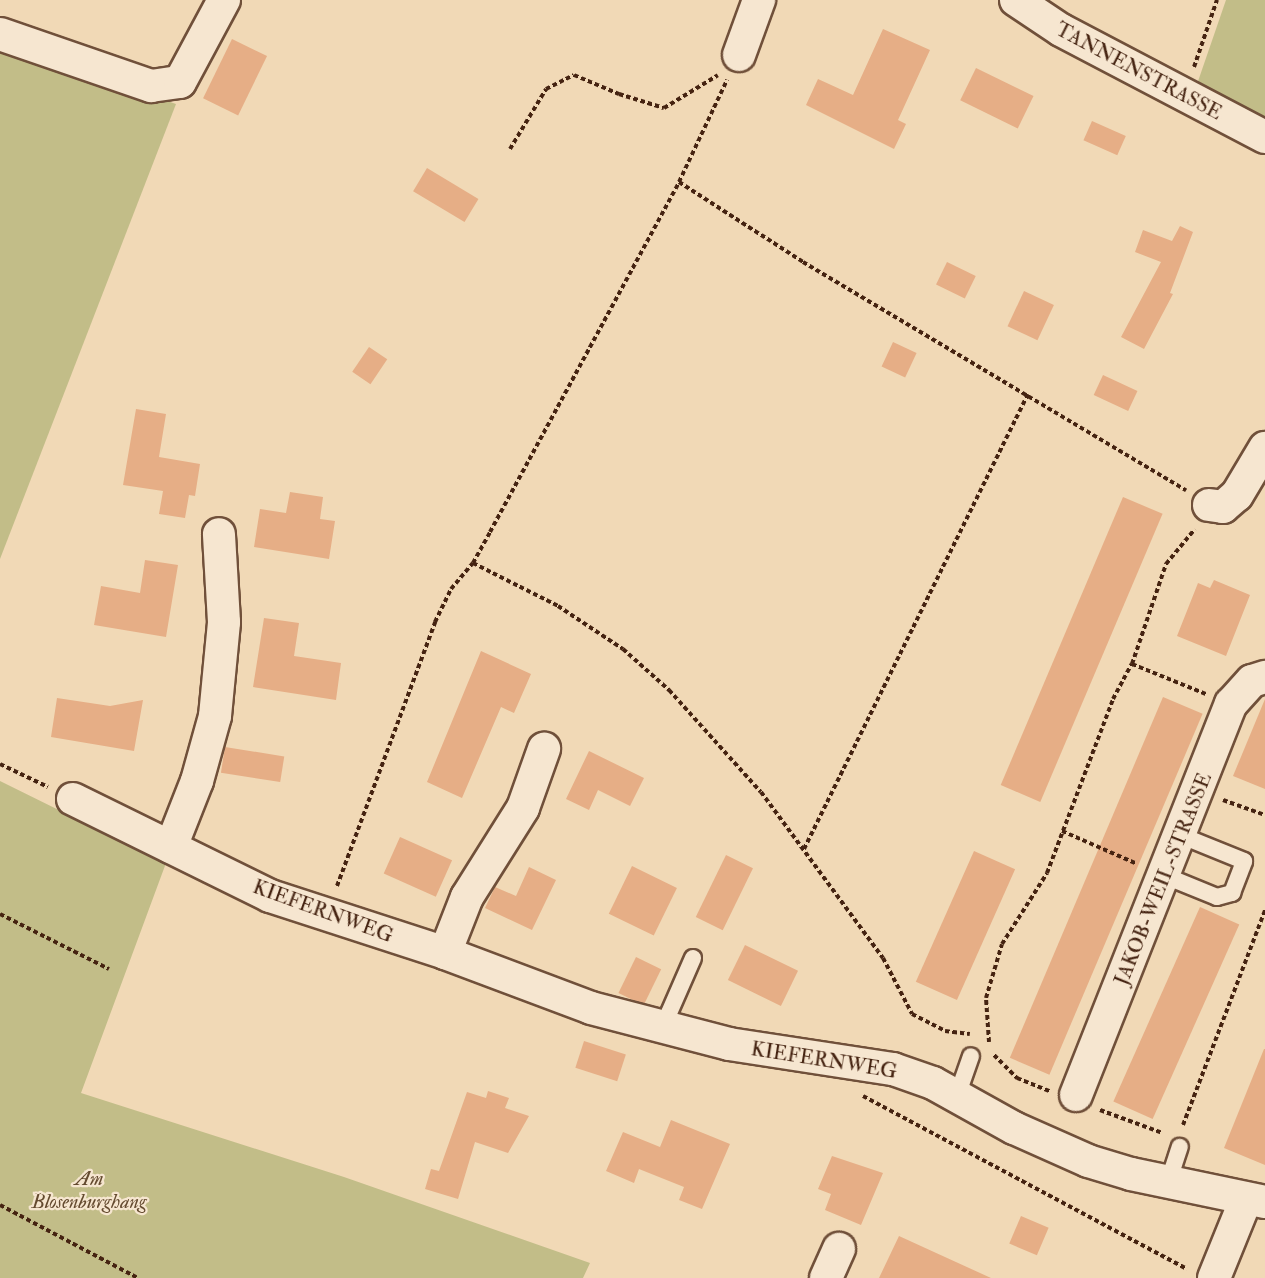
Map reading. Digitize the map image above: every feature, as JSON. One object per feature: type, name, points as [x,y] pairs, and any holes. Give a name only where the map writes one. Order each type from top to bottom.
[{"type":"street","points":[[0,34],[151,86],[180,82],[224,0]]},
{"type":"street","points":[[739,55],[759,0]]},
{"type":"street","name":"TANNENSTRASSE","points":[[1016,0],[1061,30],[1265,137]]},
{"type":"street","points":[[1205,512],[1223,507],[1237,495],[1265,448]]},
{"type":"street","points":[[171,846],[197,781],[215,716],[224,622],[208,584],[219,534]]},
{"type":"street","name":"JAKOB-WEIL-STRASSE","points":[[1076,1095],[1232,704],[1252,681],[1265,677]]},
{"type":"street","points":[[445,953],[467,897],[523,808],[529,764]]},
{"type":"street","name":"KIEFERNWEG","points":[[73,799],[270,896],[445,953],[591,1008],[729,1044],[893,1069],[957,1096],[1014,1128],[1088,1161],[1168,1183],[1256,1200]]},
{"type":"street","points":[[1204,1275],[1256,1200]]},
{"type":"street","points":[[826,1278],[838,1249]]},
{"type":"lane","points":[[1163,876],[1217,897],[1232,893],[1244,861],[1180,835]]},
{"type":"lane","points":[[668,1028],[669,1013],[693,958]]},
{"type":"lane","points":[[957,1096],[971,1056]]},
{"type":"lane","points":[[1168,1183],[1180,1141]]},
{"type":"path","points":[[1184,96],[1217,0]]},
{"type":"path","points":[[510,149],[546,89],[574,75],[619,94],[664,108],[714,80],[739,55]]},
{"type":"path","points":[[327,915],[435,622],[451,589],[473,563],[679,182],[739,55]]},
{"type":"path","points":[[679,182],[803,262],[1028,394],[1205,512],[1166,564],[1132,664],[1113,699],[1047,873],[1002,944],[986,998],[989,1042],[997,1060],[1017,1078],[1045,1090],[1076,1095],[1136,1124]]},
{"type":"path","points":[[804,849],[815,833],[1028,394]]},
{"type":"path","points":[[473,563],[548,600],[623,649],[669,690],[734,761],[804,849],[883,958],[912,1014],[945,1031],[964,1031],[989,1042]]},
{"type":"path","points":[[1132,664],[1232,704]]},
{"type":"path","points":[[0,764],[73,799]]},
{"type":"path","points":[[1232,804],[1265,815]]},
{"type":"path","points":[[1062,831],[1163,876]]},
{"type":"path","points":[[1180,1141],[1265,910]]},
{"type":"path","points":[[0,914],[109,969]]},
{"type":"path","points":[[855,1092],[1204,1275]]},
{"type":"path","points":[[0,1205],[126,1276],[138,1278]]},
{"type":"green space","points":[[1226,0],[1265,0],[1265,125],[1195,90]]},
{"type":"green space","points":[[0,44],[176,104],[0,559]]},
{"type":"green space","name":"Am Blosenburghang","points":[[0,781],[166,863],[81,1093],[344,1177],[590,1263],[583,1278],[0,1278]]},
{"type":"building","points":[[883,29],[930,50],[898,120],[906,124],[894,149],[806,105],[818,79],[853,95]]},
{"type":"building","points":[[232,39],[267,56],[238,115],[203,98]]},
{"type":"building","points":[[976,68],[1034,96],[1018,128],[960,100]]},
{"type":"building","points":[[1092,121],[1126,136],[1117,155],[1083,140]]},
{"type":"building","points":[[427,168],[478,199],[465,222],[413,191]]},
{"type":"building","points":[[1180,226],[1193,232],[1170,293],[1173,294],[1144,349],[1121,337],[1161,262],[1135,252],[1143,230],[1172,241]]},
{"type":"building","points":[[947,262],[976,276],[965,298],[936,284]]},
{"type":"building","points":[[1024,291],[1054,305],[1037,340],[1008,326]]},
{"type":"building","points":[[893,342],[917,353],[905,377],[882,366]]},
{"type":"building","points":[[369,347],[387,359],[370,384],[352,372]]},
{"type":"building","points":[[1103,375],[1137,391],[1128,411],[1094,395]]},
{"type":"building","points":[[136,409],[166,414],[159,457],[200,464],[195,496],[189,495],[185,518],[159,514],[163,491],[123,485]]},
{"type":"building","points":[[290,492],[323,497],[320,519],[335,521],[329,559],[254,547],[260,509],[286,513]]},
{"type":"building","points":[[1123,497],[1163,514],[1040,802],[1001,785]]},
{"type":"building","points":[[145,560],[178,565],[166,637],[94,625],[101,586],[140,593]]},
{"type":"building","points":[[1214,580],[1250,595],[1226,656],[1177,636],[1198,583],[1210,588]]},
{"type":"building","points":[[264,618],[299,623],[294,656],[341,663],[336,700],[253,687]]},
{"type":"building","points":[[481,651],[531,674],[514,713],[501,707],[462,798],[427,782]]},
{"type":"building","points":[[1163,697],[1203,714],[1049,1075],[1010,1058]]},
{"type":"building","points":[[57,698],[110,706],[143,700],[134,751],[51,737]]},
{"type":"building","points":[[1265,699],[1265,789],[1233,776]]},
{"type":"building","points":[[225,747],[284,756],[280,782],[221,773]]},
{"type":"building","points":[[589,751],[644,778],[630,806],[598,790],[589,810],[566,799]]},
{"type":"building","points":[[400,837],[452,860],[436,897],[384,874]]},
{"type":"building","points":[[974,851],[1015,869],[957,1000],[916,982]]},
{"type":"building","points":[[726,855],[753,868],[723,930],[696,917]]},
{"type":"building","points":[[632,866],[677,888],[654,936],[609,914]]},
{"type":"building","points":[[529,867],[556,880],[532,930],[485,908],[495,887],[516,896]]},
{"type":"building","points":[[1200,907],[1239,924],[1153,1119],[1113,1102]]},
{"type":"building","points":[[745,945],[798,971],[781,1006],[728,980]]},
{"type":"building","points":[[636,957],[661,969],[644,1005],[618,993]]},
{"type":"building","points":[[584,1041],[626,1055],[617,1081],[575,1068]]},
{"type":"building","points":[[1265,1049],[1265,1165],[1224,1148]]},
{"type":"building","points":[[488,1091],[509,1098],[505,1108],[529,1116],[508,1153],[475,1142],[458,1199],[425,1189],[431,1169],[439,1171],[467,1092],[486,1098]]},
{"type":"building","points":[[671,1120],[730,1144],[702,1209],[679,1200],[684,1187],[639,1169],[634,1183],[606,1171],[623,1132],[660,1147]]},
{"type":"building","points":[[832,1156],[883,1173],[861,1225],[825,1210],[831,1194],[818,1189]]},
{"type":"building","points":[[1021,1216],[1049,1228],[1037,1255],[1009,1244]]},
{"type":"building","points":[[899,1236],[934,1252],[991,1278],[879,1278]]}]
